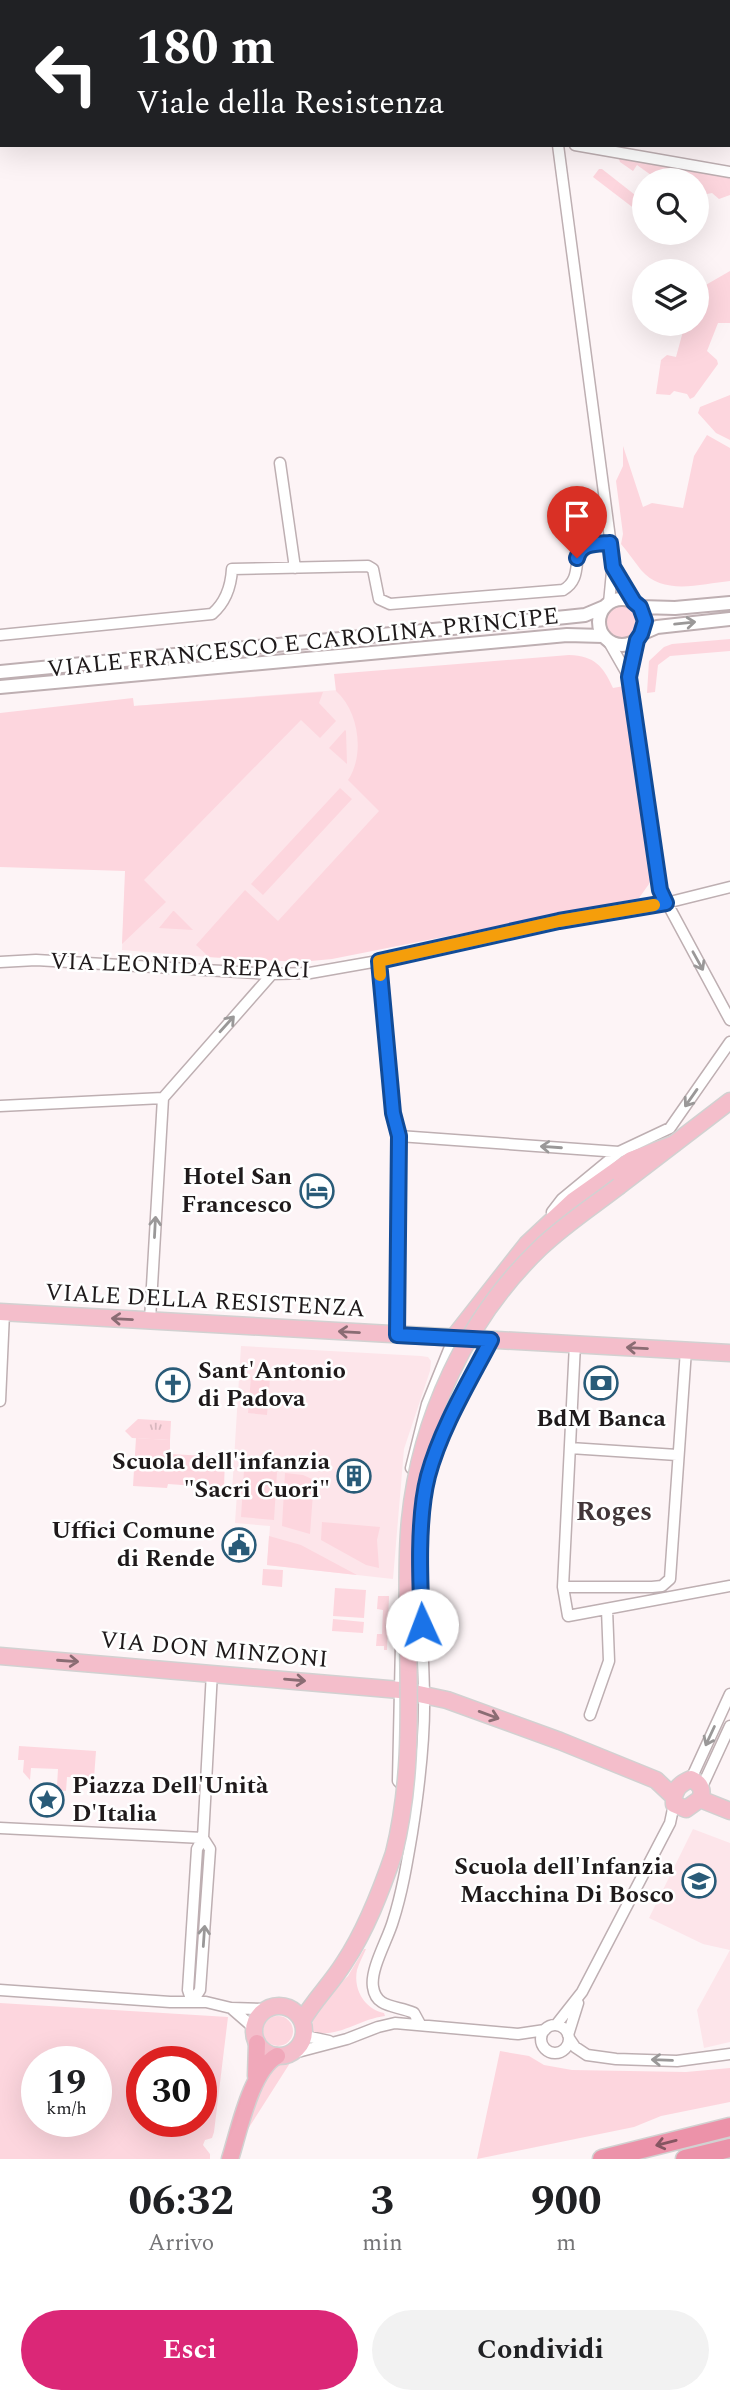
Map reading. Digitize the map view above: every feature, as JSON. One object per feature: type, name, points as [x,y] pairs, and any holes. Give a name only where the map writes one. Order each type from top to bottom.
[{"type":"highway","points":[[255,2036],[255,2085]]},
{"type":"highway","points":[[230,2159],[255,2085],[267,2063],[284,2055]]},
{"type":"highway","points":[[602,2159],[730,2127]]},
{"type":"highway","points":[[685,2159],[730,2148]]},
{"type":"main road","points":[[303,2026],[299,2015],[281,2005],[265,2009],[255,2021],[255,2036],[265,2052],[284,2055],[300,2045],[303,2026],[313,2003],[353,1950],[387,1875],[405,1802],[409,1766],[410,1521],[418,1466],[435,1407],[457,1360],[479,1323],[511,1280],[540,1248],[730,1101]]},
{"type":"main road","points":[[454,1337],[527,1244],[573,1201],[631,1160],[674,1144]]},
{"type":"main road","name":"VIALE DELLA RESISTENZA","points":[[2,1312],[730,1353]]},
{"type":"main road","name":"VIA DON MINZONI","points":[[0,1656],[212,1672],[400,1690],[424,1695],[447,1700],[560,1741],[656,1780],[678,1803]]},
{"type":"main road","points":[[678,1803],[682,1783],[697,1789],[730,1811]]},
{"type":"main road","points":[[678,1803],[697,1789]]},
{"type":"main road","points":[[288,2007],[331,1981]]},
{"type":"street","points":[[558,147],[613,567],[606,605],[598,621],[629,677]]},
{"type":"street","points":[[586,147],[730,172]]},
{"type":"street","points":[[280,463],[295,568]]},
{"type":"street","points":[[0,635],[212,614],[226,598],[232,569],[368,566],[373,569],[379,599],[384,603],[400,604],[563,590],[576,576],[578,553],[581,549],[586,545],[610,543]]},
{"type":"street","points":[[613,567],[645,621],[629,677],[660,890],[730,1020]]},
{"type":"street","name":"VIALE FRANCESCO E CAROLINA PRINCIPE","points":[[0,672],[585,615],[619,599],[637,605],[675,608],[730,603]]},
{"type":"street","name":"VIALE FRANCESCO E CAROLINA PRINCIPE","points":[[0,687],[567,635],[606,639],[624,645],[657,627],[730,619]]},
{"type":"street","name":"VIA LEONIDA REPACI","points":[[0,962],[36,960],[272,974],[310,973],[379,961],[559,921],[666,903],[730,887]]},
{"type":"street","points":[[379,961],[393,1113],[399,1136],[397,1335]]},
{"type":"street","points":[[150,1320],[163,1098],[272,974]]},
{"type":"street","points":[[527,1244],[562,1199],[619,1152],[670,1128],[730,1042]]},
{"type":"street","points":[[0,1106],[163,1098]]},
{"type":"street","points":[[399,1136],[619,1152]]},
{"type":"street","points":[[0,1401],[2,1312]]},
{"type":"street","points":[[416,1800],[398,1781],[404,1516],[414,1453],[427,1404],[454,1337]]},
{"type":"street","points":[[420,2024],[414,2013],[384,2005],[376,1998],[374,1973],[398,1904],[422,1758],[424,1695],[420,1579],[427,1478],[440,1439],[491,1340]]},
{"type":"street","points":[[575,1344],[563,1587],[568,1616],[730,1586]]},
{"type":"street","points":[[563,1587],[652,1587],[663,1586],[670,1579],[686,1350]]},
{"type":"street","points":[[570,1448],[677,1455]]},
{"type":"street","points":[[590,1715],[609,1661],[607,1609]]},
{"type":"street","points":[[192,2002],[200,1990],[210,1849],[203,1838],[212,1672]]},
{"type":"street","points":[[697,1789],[730,1694]]},
{"type":"street","points":[[697,1789],[730,1726]]},
{"type":"street","points":[[518,2035],[556,2025],[582,1992],[678,1803]]},
{"type":"street","points":[[0,1828],[203,1838]]},
{"type":"street","points":[[0,1990],[206,2002],[231,2008],[265,2009]]},
{"type":"street","points":[[559,2052],[566,2047],[582,1992]]},
{"type":"street","points":[[231,2008],[255,2036]]},
{"type":"street","points":[[284,2055],[337,2042],[386,2024],[420,2024],[518,2035],[544,2046],[551,2052],[677,2061],[730,2054]]},
{"type":"street","points":[[556,2025],[564,2028],[575,2047],[586,2055]]},
{"type":"street","points":[[303,2026],[310,2037],[337,2042]]},
{"type":"street","points":[[544,2046],[542,2038],[545,2030]]},
{"type":"shaded area","points":[[364,688],[391,856],[257,961],[122,950],[133,706]]},
{"type":"shaded area","points":[[241,1346],[421,1356],[428,1357],[431,1361],[404,1449],[393,1579],[267,1565],[270,1526],[235,1523],[237,1493],[232,1492]]},
{"type":"shaded area","name":"Scuola dell'Infanzia Macchina Di Bosco","points":[[693,1829],[730,1843],[730,1950],[703,1944],[649,1918]]},
{"type":"shaded area","points":[[730,1950],[730,2042],[704,2048],[697,2010]]},
{"type":"green space","points":[[624,156],[691,168],[641,168],[637,165],[632,170],[619,159]]},
{"type":"green space","points":[[602,169],[632,193],[632,207],[593,177]]},
{"type":"green space","points":[[709,171],[730,175],[730,195],[719,199],[709,194]]},
{"type":"green space","points":[[730,271],[730,323],[718,323],[707,351],[718,364],[690,399],[687,394],[674,391],[670,395],[656,394],[661,360],[667,355],[676,357],[682,336],[709,336],[709,283]]},
{"type":"green space","points":[[730,395],[730,440],[716,433],[698,413],[700,407]]},
{"type":"green space","points":[[707,435],[730,448],[730,581],[694,586],[660,583],[641,570],[621,544],[623,534],[616,481],[623,466],[623,446],[643,507],[652,503],[683,508],[694,456]]},
{"type":"green space","points":[[623,604],[635,609],[640,621],[635,633],[623,638],[611,633],[606,621],[611,609]]},
{"type":"green space","points":[[730,639],[730,651],[670,656],[658,665],[655,692],[647,693],[649,661],[664,647]]},
{"type":"green space","points":[[569,655],[592,660],[602,668],[613,688],[624,686],[650,878],[639,898],[332,959],[301,962],[209,957],[196,945],[245,890],[278,921],[379,811],[348,780],[357,758],[357,734],[350,710],[336,691],[334,674]]},
{"type":"green space","points":[[323,692],[319,703],[336,721],[320,738],[301,720],[144,880],[166,902],[122,944],[125,871],[0,867],[0,713],[133,698],[134,706]]},
{"type":"green space","points":[[346,731],[347,764],[329,748]]},
{"type":"green space","points":[[340,788],[352,799],[263,895],[251,884]]},
{"type":"green space","points":[[174,911],[193,930],[159,928]]},
{"type":"green space","points":[[251,1377],[270,1378],[267,1415],[248,1413]]},
{"type":"green space","points":[[138,1419],[171,1421],[170,1440],[132,1438],[125,1431]]},
{"type":"green space","points":[[136,1438],[170,1440],[170,1454],[225,1457],[224,1488],[168,1484],[167,1488],[133,1486]]},
{"type":"green space","points":[[244,1470],[277,1472],[274,1520],[241,1517]]},
{"type":"green space","points":[[285,1473],[303,1475],[314,1480],[310,1534],[282,1526]]},
{"type":"green space","points":[[322,1522],[380,1527],[377,1540],[379,1568],[366,1565],[321,1540]]},
{"type":"green space","points":[[269,1536],[301,1545],[357,1575],[267,1565]]},
{"type":"green space","points":[[263,1569],[283,1570],[282,1587],[262,1585]]},
{"type":"green space","points":[[335,1588],[366,1590],[364,1618],[333,1616]]},
{"type":"green space","points":[[378,1596],[389,1596],[387,1650],[384,1650],[384,1646],[376,1646],[377,1634],[382,1634],[383,1610],[377,1609]]},
{"type":"green space","points":[[333,1619],[364,1622],[363,1633],[332,1631]]},
{"type":"green space","points":[[19,1746],[96,1751],[94,1778],[67,1777],[66,1791],[57,1790],[57,1796],[48,1795],[45,1793],[46,1786],[57,1786],[58,1769],[31,1768],[30,1780],[23,1772],[24,1760],[18,1760]]},
{"type":"green space","points":[[201,1849],[205,1849],[195,1989],[191,1989]]},
{"type":"green space","points":[[364,1949],[357,1970],[357,1985],[366,2003],[385,2016],[343,2030],[316,2033],[313,2031],[312,2017],[328,1995],[348,1976]]},
{"type":"green space","points":[[0,2003],[228,2017],[217,2107],[217,2046],[126,2046],[126,2137],[212,2137],[205,2140],[203,2145],[210,2154],[210,2159],[0,2159]]},
{"type":"green space","points":[[278,2016],[284,2017],[292,2025],[292,2037],[284,2045],[278,2046],[272,2045],[264,2037],[263,2031],[264,2025],[272,2017]]},
{"type":"green space","points":[[500,2051],[529,2056],[544,2065],[572,2070],[686,2072],[730,2068],[730,2102],[661,2116],[634,2127],[477,2159]]},
{"type":"green space","points":[[290,2063],[248,2129],[264,2075],[270,2065]]},
{"type":"slow traffic","points":[[380,975],[379,961],[559,921],[654,905]]},
{"type":"place","name":"Hotel San Francesco","points":[[317,1191]]},
{"type":"place","name":"BdM Banca","points":[[601,1383]]},
{"type":"place","name":"Sant'Antonio di Padova","points":[[173,1385]]},
{"type":"place","name":"Scuola dell'infanzia \"Sacri Cuori\"","points":[[354,1476]]},
{"type":"place","name":"Uffici Comune di Rende","points":[[239,1545]]},
{"type":"place","name":"Piazza Dell'Unità D'Italia","points":[[47,1800]]},
{"type":"place","name":"Scuola dell'Infanzia Macchina Di Bosco","points":[[699,1881]]},
{"type":"district","name":"Roges","points":[[614,1511]]},
{"type":"route","points":[[422,1625],[420,1579],[427,1478],[440,1439],[491,1340],[397,1335],[399,1136],[393,1113],[379,961],[559,921],[666,903],[660,890],[629,677],[637,640],[645,621],[640,607],[634,602],[613,567],[610,543],[586,545],[577,558]]}]
